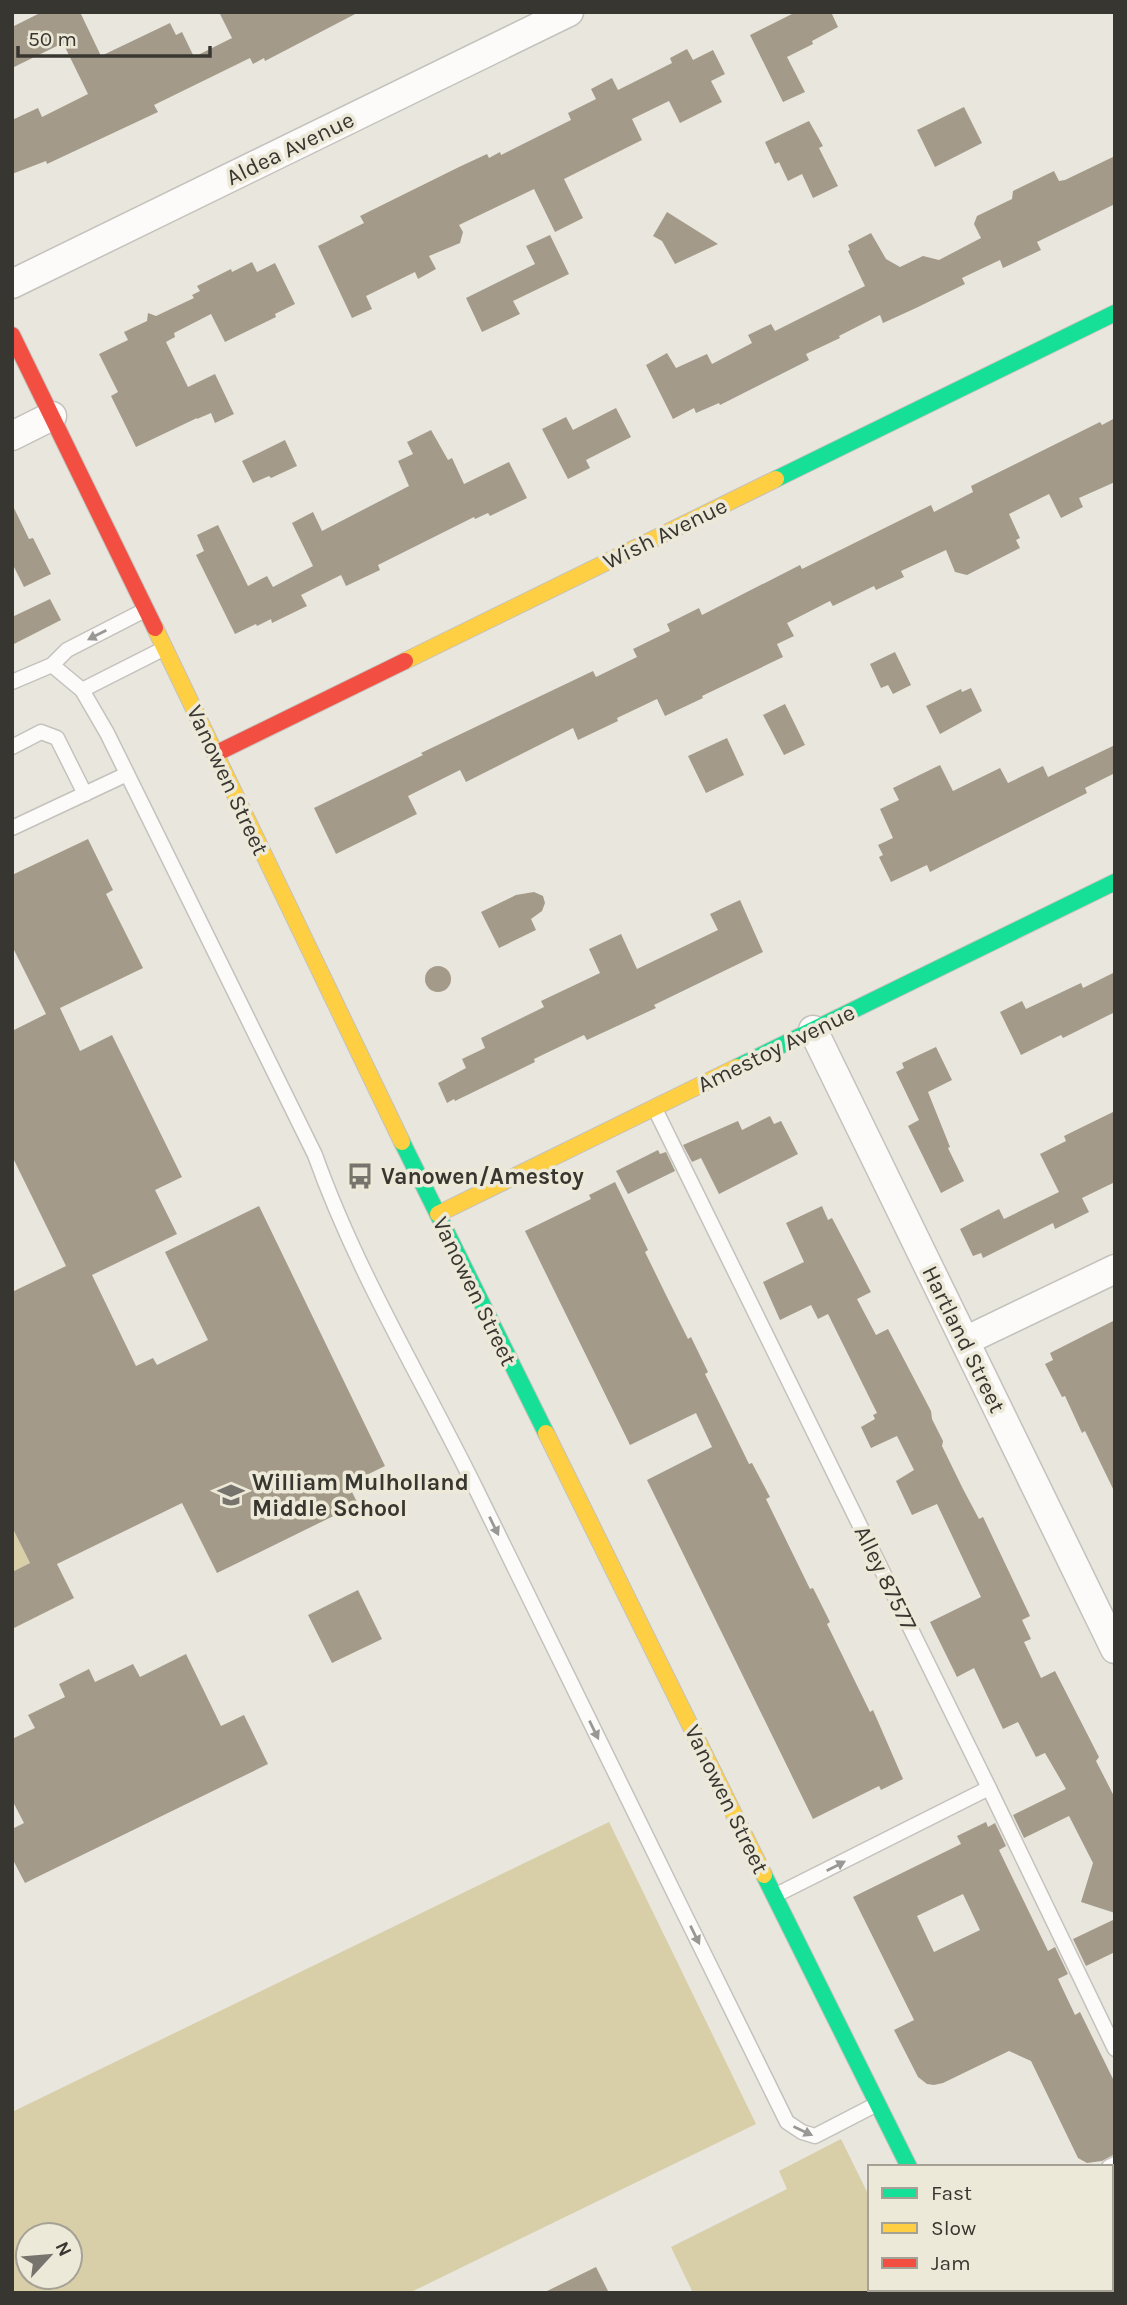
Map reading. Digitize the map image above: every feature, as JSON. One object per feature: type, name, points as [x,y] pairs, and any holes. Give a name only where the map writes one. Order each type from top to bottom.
[{"type":"main road","name":"Wish Avenue","points":[[215,754],[1115,313]]},
{"type":"main road","name":"Vanowen Street","points":[[12,335],[438,1214],[908,2165]]},
{"type":"main road","name":"Amestoy Avenue","points":[[438,1214],[1115,882]]},
{"type":"street","name":"Aldea Avenue","points":[[12,284],[569,12]]},
{"type":"street","points":[[12,436],[52,416]]},
{"type":"street","name":"Hartland Street","points":[[813,1030],[1115,1649]]},
{"type":"street","points":[[965,1341],[1115,1269]]},
{"type":"lane","points":[[12,682],[52,665],[66,650],[147,610]]},
{"type":"lane","points":[[82,690],[165,648]]},
{"type":"lane","points":[[52,665],[82,690],[127,774],[315,1155],[340,1221],[383,1313],[464,1465],[787,2122],[802,2132],[815,2136],[877,2104]]},
{"type":"lane","points":[[12,747],[41,732],[57,738],[85,794]]},
{"type":"lane","points":[[12,828],[127,774]]},
{"type":"lane","name":"Alley 87577","points":[[654,1108],[1115,2049]]},
{"type":"lane","points":[[775,1895],[989,1788]]},
{"type":"shaded area","points":[[12,1527],[30,1563],[12,1572]]},
{"type":"shaded area","points":[[609,1822],[756,2124],[409,2293],[12,2293],[12,2112]]},
{"type":"shaded area","points":[[841,2139],[868,2194],[868,2291],[916,2293],[693,2293],[671,2247],[787,2189],[779,2171]]},
{"type":"building","points":[[42,12],[80,12],[101,56],[170,23],[176,35],[182,32],[194,57],[232,38],[219,12],[359,12],[265,61],[264,58],[253,64],[250,58],[154,105],[158,112],[47,164],[46,161],[12,174],[12,120],[38,108],[42,117],[88,94],[63,43],[12,68],[12,27]]},
{"type":"building","points":[[796,12],[831,12],[838,27],[787,57],[805,92],[783,102],[750,35]]},
{"type":"building","points":[[687,49],[693,60],[713,50],[725,74],[711,81],[722,102],[680,123],[669,101],[632,119],[642,140],[564,179],[583,218],[555,232],[534,189],[459,225],[463,232],[460,243],[429,256],[436,269],[418,279],[415,272],[366,296],[372,309],[352,318],[318,246],[364,223],[360,216],[487,154],[489,158],[500,152],[501,155],[571,120],[568,113],[596,99],[591,89],[612,78],[618,90],[672,63],[670,58]]},
{"type":"building","points":[[964,107],[982,143],[935,167],[917,130]]},
{"type":"building","points":[[809,121],[823,146],[819,148],[838,186],[813,198],[802,174],[788,181],[779,162],[775,164],[765,142]]},
{"type":"building","points":[[1115,156],[1115,204],[1037,242],[1041,250],[1003,268],[1000,260],[962,278],[965,284],[883,323],[880,315],[806,354],[809,360],[720,405],[719,403],[696,413],[694,408],[673,419],[646,365],[667,353],[676,368],[707,354],[712,364],[752,343],[748,335],[771,324],[775,331],[865,286],[848,251],[848,245],[871,233],[886,259],[900,267],[923,256],[939,260],[981,238],[974,224],[977,216],[1012,199],[1013,191],[1054,171],[1059,181],[1065,180]]},
{"type":"building","points":[[667,212],[718,244],[675,264],[662,241],[653,236]]},
{"type":"building","points":[[550,235],[569,274],[513,301],[520,314],[482,332],[466,298],[535,264],[526,246]]},
{"type":"building","points":[[252,262],[257,272],[275,263],[295,304],[275,314],[276,317],[225,342],[211,314],[174,333],[175,337],[166,342],[188,387],[215,374],[234,414],[215,423],[211,413],[136,447],[111,396],[118,392],[99,354],[128,340],[124,332],[147,321],[148,313],[156,316],[194,298],[192,295],[200,291],[197,286]]},
{"type":"building","points":[[616,408],[631,437],[586,460],[590,468],[568,479],[542,429],[566,417],[573,430]]},
{"type":"building","points":[[1115,418],[1115,482],[1079,498],[1083,507],[1061,518],[1049,494],[1009,514],[1020,538],[1016,540],[1020,548],[967,575],[955,572],[946,550],[901,571],[904,577],[876,590],[874,586],[833,606],[830,601],[787,623],[794,636],[777,644],[783,657],[702,696],[703,698],[665,716],[657,699],[578,740],[573,728],[466,782],[460,770],[408,796],[417,814],[336,854],[314,808],[423,755],[421,753],[593,671],[596,677],[637,657],[633,649],[670,631],[667,624],[699,608],[702,615],[800,565],[802,569],[931,505],[934,512],[973,492],[971,486],[1100,422],[1102,425]]},
{"type":"building","points":[[431,430],[448,460],[452,458],[464,484],[509,462],[527,498],[490,516],[488,513],[475,519],[474,517],[378,565],[380,570],[346,586],[341,575],[301,595],[307,606],[272,623],[271,619],[235,634],[196,555],[204,551],[197,535],[218,525],[248,586],[267,576],[273,587],[313,566],[292,523],[313,512],[322,531],[409,486],[398,461],[413,454],[407,442]]},
{"type":"building","points":[[285,440],[297,466],[253,483],[242,461]]},
{"type":"building","points":[[12,504],[29,539],[33,538],[51,574],[24,587],[12,563]]},
{"type":"building","points":[[50,599],[61,620],[12,645],[12,617]]},
{"type":"building","points":[[895,652],[911,685],[893,694],[888,685],[881,688],[870,664]]},
{"type":"building","points":[[971,688],[982,711],[940,734],[926,706],[961,689],[962,692]]},
{"type":"building","points":[[785,704],[805,745],[784,755],[763,715]]},
{"type":"building","points":[[727,738],[744,775],[706,793],[688,756]]},
{"type":"building","points":[[1115,745],[1115,773],[1085,788],[1087,793],[930,872],[927,865],[891,882],[879,857],[883,855],[878,845],[893,838],[880,809],[899,800],[893,788],[940,765],[953,791],[1000,768],[1008,783],[1043,766],[1048,777]]},
{"type":"building","points":[[88,839],[113,890],[106,894],[143,968],[60,1008],[80,1051],[112,1035],[182,1177],[155,1190],[177,1234],[92,1275],[136,1366],[153,1358],[157,1365],[208,1340],[165,1252],[259,1206],[385,1466],[348,1484],[358,1504],[217,1573],[182,1503],[57,1564],[74,1598],[12,1629],[12,1572],[30,1563],[12,1527],[12,1292],[66,1266],[12,1156],[12,1031],[46,1014],[12,946],[12,875]]},
{"type":"building","points":[[534,892],[543,896],[545,903],[542,911],[531,919],[536,930],[499,948],[481,912],[516,895]]},
{"type":"building","points":[[740,900],[763,952],[654,1005],[656,1008],[587,1040],[584,1035],[534,1059],[535,1062],[447,1103],[438,1083],[466,1068],[462,1059],[485,1048],[481,1038],[544,1007],[541,1001],[600,973],[589,949],[621,934],[637,969],[718,930],[710,914]]},
{"type":"building","points":[[438,966],[447,970],[451,979],[447,988],[438,992],[429,988],[425,979],[429,970]]},
{"type":"building","points":[[1115,972],[1115,1012],[1021,1055],[1000,1012],[1022,1001],[1026,1009],[1081,983],[1083,988]]},
{"type":"building","points":[[936,1047],[952,1080],[928,1092],[950,1147],[948,1148],[964,1181],[941,1193],[908,1126],[919,1120],[896,1072],[904,1068],[902,1063]]},
{"type":"building","points":[[1115,1111],[1115,1182],[1082,1198],[1089,1212],[1055,1229],[1053,1223],[983,1258],[981,1253],[973,1256],[960,1229],[999,1209],[1004,1219],[1059,1192],[1040,1154],[1066,1141],[1064,1136]]},
{"type":"building","points":[[770,1116],[774,1124],[781,1121],[798,1154],[719,1194],[701,1158],[692,1162],[683,1145],[738,1121],[742,1130]]},
{"type":"building","points":[[658,1150],[660,1154],[666,1152],[675,1171],[628,1194],[616,1171]]},
{"type":"building","points":[[615,1182],[648,1250],[645,1252],[688,1339],[691,1337],[708,1372],[705,1374],[749,1464],[752,1463],[770,1497],[766,1499],[810,1589],[813,1588],[830,1622],[827,1624],[870,1712],[873,1710],[903,1779],[881,1790],[879,1786],[813,1819],[647,1480],[712,1447],[696,1413],[630,1445],[525,1231],[591,1199],[589,1195]]},
{"type":"building","points":[[822,1206],[828,1220],[832,1218],[871,1292],[857,1299],[876,1335],[888,1329],[931,1411],[943,1441],[942,1446],[963,1489],[979,1519],[983,1517],[1030,1616],[1022,1620],[1031,1639],[1024,1642],[1041,1678],[1055,1671],[1099,1757],[1096,1761],[1115,1798],[1115,1913],[1081,1902],[1093,1863],[1069,1816],[1024,1838],[1013,1815],[1066,1789],[1045,1753],[1036,1757],[1018,1722],[1003,1729],[974,1668],[957,1677],[930,1622],[981,1597],[937,1504],[912,1515],[896,1481],[914,1470],[897,1436],[871,1448],[861,1427],[875,1419],[873,1415],[877,1413],[828,1314],[818,1319],[811,1305],[780,1320],[763,1282],[804,1262],[786,1223]]},
{"type":"building","points":[[1115,1320],[1115,1493],[1085,1431],[1082,1433],[1065,1396],[1062,1397],[1045,1364],[1053,1360],[1050,1353]]},
{"type":"building","points":[[358,1590],[382,1639],[332,1663],[308,1615]]},
{"type":"building","points":[[186,1654],[221,1726],[244,1715],[268,1764],[25,1883],[12,1858],[12,1829],[24,1823],[12,1800],[12,1739],[35,1728],[28,1715],[65,1697],[59,1684],[89,1669],[95,1682],[133,1664],[140,1677]]},
{"type":"building","points":[[986,1822],[988,1827],[995,1823],[1006,1846],[999,1850],[1048,1951],[1055,1947],[1068,1974],[1058,1979],[1075,2015],[1080,2012],[1115,2083],[1115,2154],[1102,2161],[1087,2163],[1078,2158],[1031,2061],[1009,2051],[943,2083],[927,2084],[918,2077],[894,2030],[914,2020],[853,1897],[961,1844],[957,1836]],"holes":[[[963,1894],[980,1930],[934,1952],[917,1916]]]},
{"type":"building","points":[[1115,1919],[1115,1952],[1086,1966],[1073,1939]]},
{"type":"building","points":[[596,2267],[609,2293],[543,2293]]},
{"type":"traffic: fast","points":[[776,479],[1115,313]]},
{"type":"traffic: fast","points":[[737,1067],[1115,882]]},
{"type":"traffic: fast","points":[[402,1142],[546,1433]]},
{"type":"traffic: fast","points":[[764,1875],[908,2165]]},
{"type":"traffic: slow","points":[[405,661],[776,479]]},
{"type":"traffic: slow","points":[[155,628],[402,1142]]},
{"type":"traffic: slow","points":[[438,1214],[737,1067]]},
{"type":"traffic: slow","points":[[546,1433],[764,1875]]},
{"type":"traffic: jam","points":[[12,335],[155,628]]},
{"type":"traffic: jam","points":[[215,754],[405,661]]},
{"type":"place","name":"Vanowen/Amestoy","points":[[360,1176]]},
{"type":"place","name":"William Mulholland Middle School","points":[[231,1495]]}]
